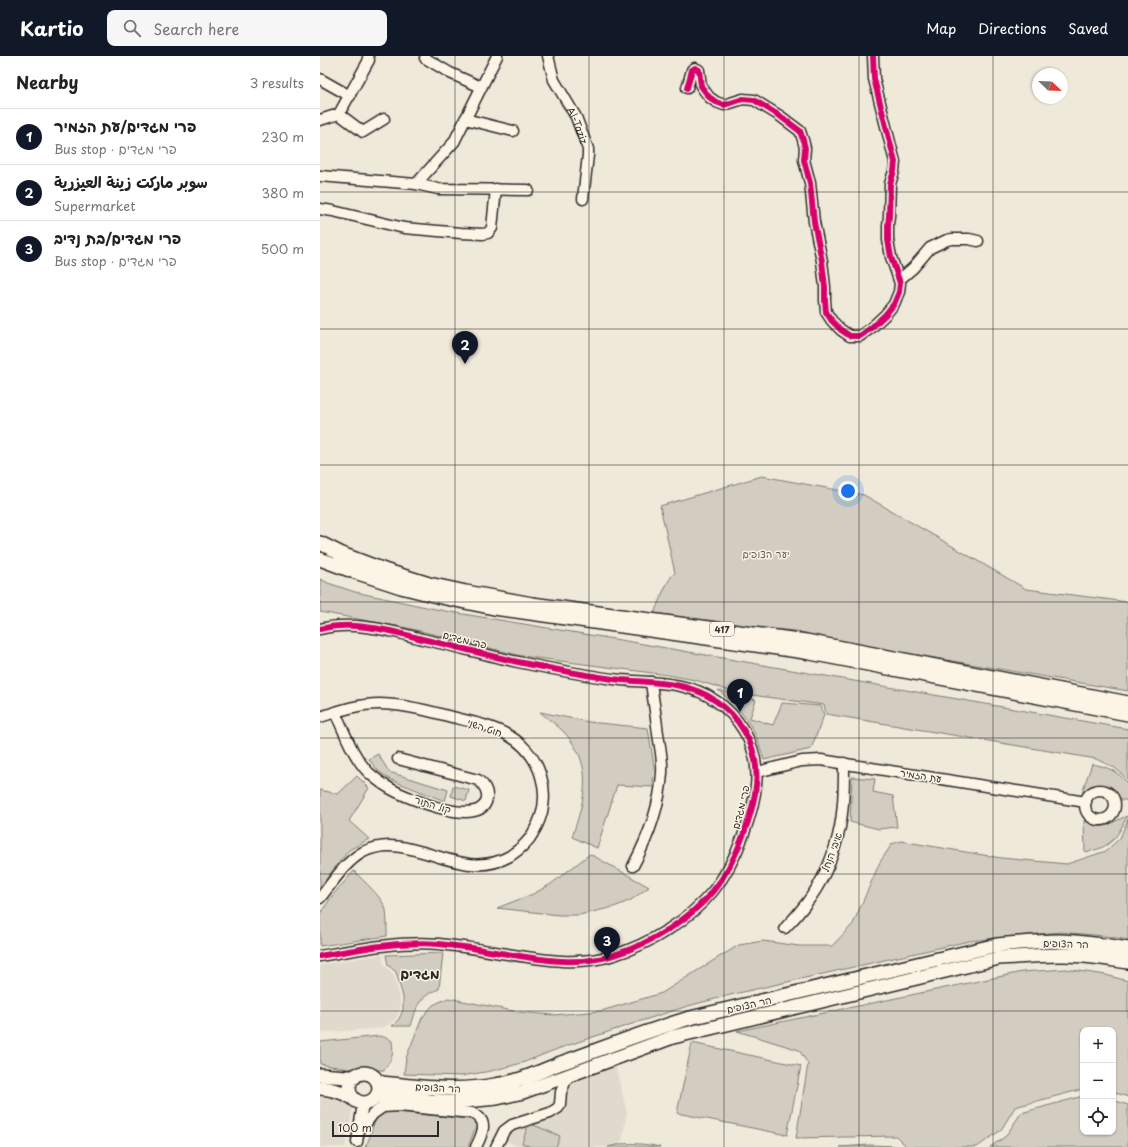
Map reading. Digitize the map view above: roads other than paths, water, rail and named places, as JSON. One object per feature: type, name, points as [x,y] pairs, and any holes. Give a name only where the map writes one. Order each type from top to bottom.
[{"type":"main road","name":"417","points":[[320,543],[342,554],[387,571],[430,584],[466,592],[532,604],[806,641],[1128,703]]},
{"type":"main road","name":"417","points":[[320,559],[401,587],[494,608],[805,652],[1128,714]]},
{"type":"main road","name":"הר הצופים","points":[[377,1080],[382,1083],[431,1088],[495,1086],[519,1079],[649,1030],[690,1018],[997,945],[1060,941],[1128,948]]},
{"type":"main road","name":"הר הצופים","points":[[376,1097],[386,1096],[430,1101],[465,1102],[497,1098],[532,1088],[673,1036],[999,958],[1060,954],[1128,962]]},
{"type":"main road","points":[[320,1088],[343,1092],[358,1102],[368,1103],[373,1101],[379,1090],[377,1080],[373,1076],[364,1073],[354,1077],[349,1086],[351,1097]]},
{"type":"main road","points":[[320,1075],[354,1077]]},
{"type":"street","points":[[320,120],[339,114],[369,60],[368,56]]},
{"type":"street","points":[[416,184],[454,142],[497,56]]},
{"type":"street","name":"Al-Taziz","points":[[548,56],[554,80],[576,117],[588,149],[584,199]]},
{"type":"street","points":[[687,88],[692,70],[695,68],[699,70],[701,86],[709,97],[716,102],[724,105],[743,98],[754,100],[780,116],[800,131],[804,140],[804,160],[809,178],[814,222],[822,261],[826,312],[841,330],[850,336],[860,336],[871,328],[894,304],[899,292],[900,283],[891,257],[888,240],[890,184],[894,171],[894,162],[874,79],[873,56]]},
{"type":"street","points":[[425,58],[450,73],[481,87]]},
{"type":"street","points":[[320,79],[350,96]]},
{"type":"street","points":[[339,114],[363,132],[384,119]]},
{"type":"street","points":[[465,119],[513,131]]},
{"type":"street","points":[[320,176],[416,184],[438,189],[528,190]]},
{"type":"street","points":[[320,209],[333,210],[404,228],[483,234],[488,233],[492,228],[496,189]]},
{"type":"street","points":[[899,280],[913,268],[930,248],[947,240],[978,241]]},
{"type":"street","name":"פרי מגדים","points":[[320,629],[352,625],[385,630],[525,663],[590,675],[679,685],[704,693],[729,711],[738,722],[748,737],[754,751],[757,772],[755,793],[746,827],[733,858],[714,890],[703,902],[678,923],[663,933],[631,949],[603,958],[570,962],[436,944],[386,946],[320,956]]},
{"type":"street","points":[[633,866],[640,852],[654,814],[662,772],[662,757],[651,682]]},
{"type":"street","name":"חוט השני","points":[[320,717],[366,704],[395,704],[409,706],[490,726],[504,732],[529,752],[537,764],[544,787],[545,798],[542,813],[533,834],[520,849],[504,859],[491,864],[479,865],[455,862],[411,849],[397,847],[374,848],[354,858],[345,866],[320,898]]},
{"type":"street","name":"קול התור","points":[[335,712],[361,763],[370,773],[391,789],[432,806],[460,812],[477,810],[486,803],[486,790],[483,784],[478,780],[398,759]]},
{"type":"street","name":"עת הזמיר","points":[[757,772],[802,760],[821,760],[1086,802]]},
{"type":"street","name":"איבי הנחל","points":[[785,928],[806,904],[818,886],[833,852],[838,836],[843,806],[844,763]]},
{"type":"street","points":[[496,1147],[507,1128],[517,1123],[555,1111],[558,1108],[561,1092],[566,1080],[571,1074]]},
{"type":"street","points":[[532,1088],[554,1090],[559,1096],[560,1100]]},
{"type":"street","points":[[357,1142],[363,1103]]},
{"type":"street","points":[[360,1124],[366,1123],[372,1114],[383,1107],[399,1106],[472,1113],[480,1118],[484,1126],[483,1133],[476,1147]]},
{"type":"place","name":"سوبر ماركت زينة العيزرية","points":[[465,364]]},
{"type":"place","name":"פרי מגדים/עת הזמיר","points":[[740,712]]},
{"type":"place","name":"פרי מגדים/בת נדיב","points":[[607,960]]},
{"type":"district","name":"מגדים","points":[[420,973]]},
{"type":"park label","name":"יער הצופים","points":[[766,553]]}]
